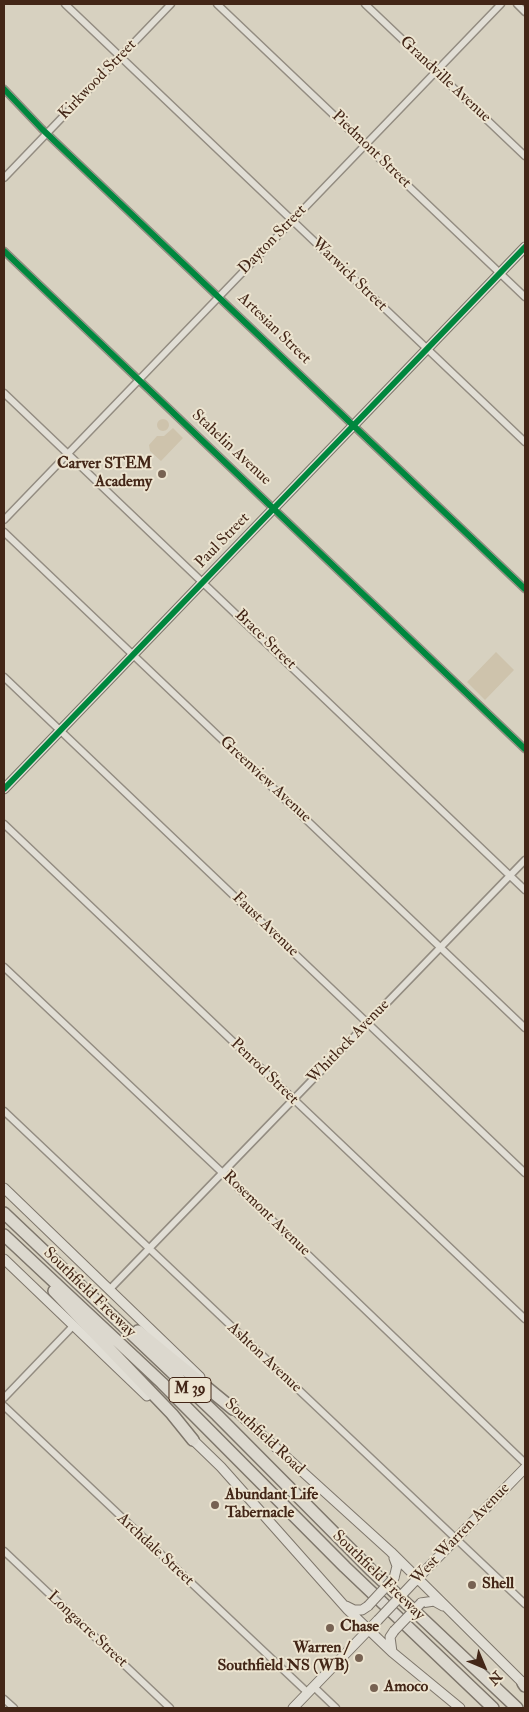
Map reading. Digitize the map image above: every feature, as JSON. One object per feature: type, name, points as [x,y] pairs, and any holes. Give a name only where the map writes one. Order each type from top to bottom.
[{"type":"highway","name":"Southfield Freeway","points":[[4,1213],[216,1415],[372,1571],[517,1708]]},
{"type":"highway","name":"Southfield Freeway","points":[[4,1235],[162,1383],[345,1567],[493,1708]]},
{"type":"highway","points":[[19,1250],[37,1273],[172,1414],[194,1440]]},
{"type":"highway","points":[[54,1260],[233,1409]]},
{"type":"main road","name":"Paul Street","points":[[4,789],[525,247]]},
{"type":"main road","name":"Southfield Road","points":[[4,1188],[110,1288],[233,1409],[391,1552],[416,1580],[524,1685]]},
{"type":"main road","points":[[4,1259],[194,1440],[369,1630],[392,1652],[460,1708]]},
{"type":"main road","name":"West Warren Avenue","points":[[293,1708],[525,1468]]},
{"type":"main road","points":[[344,1604],[354,1610],[362,1610],[394,1578],[398,1566],[391,1552]]},
{"type":"main road","points":[[392,1652],[390,1637],[421,1603],[434,1601],[449,1610]]},
{"type":"street","name":"Warwick Street","points":[[65,4],[525,442]]},
{"type":"street","name":"Kirkwood Street","points":[[4,178],[171,4]]},
{"type":"street","name":"Piedmont Street","points":[[217,4],[525,297]]},
{"type":"street","name":"Grandville Avenue","points":[[365,4],[525,156]]},
{"type":"street","name":"Dayton Street","points":[[4,520],[501,4]]},
{"type":"street","points":[[517,4],[525,12]]},
{"type":"street","name":"Artesian Street","points":[[4,90],[525,589]]},
{"type":"street","name":"Stahelin Avenue","points":[[4,251],[525,749]]},
{"type":"street","name":"Brace Street","points":[[4,392],[525,890]]},
{"type":"street","name":"Greenview Avenue","points":[[4,532],[525,1028]]},
{"type":"street","name":"Faust Avenue","points":[[4,678],[525,1173]]},
{"type":"street","name":"Penrod Street","points":[[4,824],[525,1319]]},
{"type":"street","name":"Whitlock Avenue","points":[[110,1288],[525,860]]},
{"type":"street","name":"Rosemont Avenue","points":[[4,967],[222,1172],[525,1463]]},
{"type":"street","name":"Ashton Avenue","points":[[4,1111],[525,1604]]},
{"type":"street","points":[[4,1398],[74,1325]]},
{"type":"street","name":"Archdale Street","points":[[4,1406],[311,1690],[336,1708]]},
{"type":"street","name":"Longacre Street","points":[[4,1551],[170,1708]]},
{"type":"street","points":[[4,1699],[14,1708]]},
{"type":"shaded area","points":[[161,419],[165,419],[169,425],[165,431],[161,431],[157,427],[157,423]]},
{"type":"shaded area","points":[[173,428],[183,438],[161,461],[150,451],[149,445],[157,436],[164,436]]},
{"type":"shaded area","points":[[496,652],[514,670],[485,700],[467,682]]},
{"type":"cycle path","points":[[4,89],[42,129],[525,589]]},
{"type":"cycle path","points":[[4,789],[525,247]]},
{"type":"cycle path","points":[[4,251],[525,749]]},
{"type":"place","name":"Carver STEM Academy","points":[[162,474]]},
{"type":"place","name":"Abundant Life Tabernacle","points":[[215,1505]]},
{"type":"place","name":"Shell","points":[[472,1585]]},
{"type":"place","name":"Chase","points":[[330,1628]]},
{"type":"place","name":"Warren / Southfield NS (WB)","points":[[359,1658]]},
{"type":"place","name":"Amoco","points":[[374,1688]]}]
